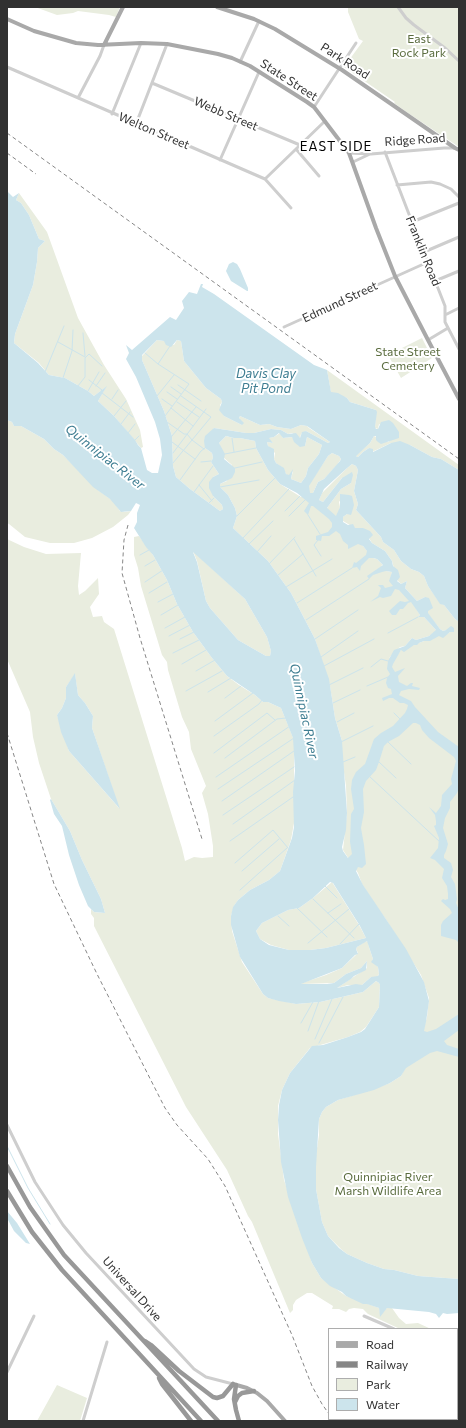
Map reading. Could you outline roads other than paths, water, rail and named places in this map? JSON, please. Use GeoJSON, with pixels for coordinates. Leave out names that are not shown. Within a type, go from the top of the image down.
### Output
{"type":"FeatureCollection","features":[{"type":"Feature","properties":{"kind":"highway"},"geometry":{"type":"LineString","coordinates":[[7,1166],[30,1207],[77,1270],[218,1421]]}},
{"type":"Feature","properties":{"kind":"highway"},"geometry":{"type":"LineString","coordinates":[[7,1191],[32,1232],[59,1267],[201,1421]]}},
{"type":"Feature","properties":{"kind":"highway"},"geometry":{"type":"LineString","coordinates":[[142,1340],[151,1345],[175,1368],[213,1397],[218,1398],[223,1396],[234,1384]]}},
{"type":"Feature","properties":{"kind":"highway"},"geometry":{"type":"LineString","coordinates":[[158,1374],[162,1384],[191,1421]]}},
{"type":"Feature","properties":{"kind":"highway"},"geometry":{"type":"LineString","coordinates":[[234,1384],[236,1410],[239,1421]]}},
{"type":"Feature","properties":{"kind":"highway"},"geometry":{"type":"LineString","coordinates":[[235,1402],[242,1393],[254,1391]]}},
{"type":"Feature","properties":{"kind":"main road"},"geometry":{"type":"LineString","coordinates":[[104,45],[123,7]]}},
{"type":"Feature","properties":{"kind":"main road","name":"Park Road"},"geometry":{"type":"LineString","coordinates":[[217,7],[270,26],[339,68],[457,149]]}},
{"type":"Feature","properties":{"kind":"main road","name":"State Street"},"geometry":{"type":"LineString","coordinates":[[7,19],[34,31],[66,41],[104,45],[141,43],[168,44],[212,52],[240,62],[259,72],[314,107],[349,153],[395,276],[459,399]]}},
{"type":"Feature","properties":{"kind":"main road","name":"Universal Drive"},"geometry":{"type":"LineString","coordinates":[[234,1384],[254,1391],[264,1399],[285,1421]]}},
{"type":"Feature","properties":{"kind":"street"},"geometry":{"type":"LineString","coordinates":[[398,7],[406,18],[459,61]]}},
{"type":"Feature","properties":{"kind":"street"},"geometry":{"type":"LineString","coordinates":[[240,62],[259,21]]}},
{"type":"Feature","properties":{"kind":"street"},"geometry":{"type":"LineString","coordinates":[[112,114],[141,43]]}},
{"type":"Feature","properties":{"kind":"street"},"geometry":{"type":"LineString","coordinates":[[314,107],[356,43]]}},
{"type":"Feature","properties":{"kind":"street"},"geometry":{"type":"LineString","coordinates":[[136,124],[168,44]]}},
{"type":"Feature","properties":{"kind":"street"},"geometry":{"type":"LineString","coordinates":[[78,98],[100,56],[104,45]]}},
{"type":"Feature","properties":{"kind":"street","name":"Welton Street"},"geometry":{"type":"LineString","coordinates":[[7,67],[112,114],[265,179],[291,208]]}},
{"type":"Feature","properties":{"kind":"street"},"geometry":{"type":"LineString","coordinates":[[220,160],[259,72]]}},
{"type":"Feature","properties":{"kind":"street","name":"Webb Street"},"geometry":{"type":"LineString","coordinates":[[152,83],[300,145]]}},
{"type":"Feature","properties":{"kind":"street"},"geometry":{"type":"LineString","coordinates":[[265,179],[325,121]]}},
{"type":"Feature","properties":{"kind":"street","name":"Ridge Road"},"geometry":{"type":"LineString","coordinates":[[349,153],[371,154],[444,148],[457,149]]}},
{"type":"Feature","properties":{"kind":"street"},"geometry":{"type":"LineString","coordinates":[[296,149],[319,176]]}},
{"type":"Feature","properties":{"kind":"street","name":"Franklin Road"},"geometry":{"type":"LineString","coordinates":[[385,152],[445,306],[444,320],[459,348]]}},
{"type":"Feature","properties":{"kind":"street","name":"Ridge Road"},"geometry":{"type":"LineString","coordinates":[[353,162],[371,154]]}},
{"type":"Feature","properties":{"kind":"street"},"geometry":{"type":"LineString","coordinates":[[397,185],[431,182],[451,189],[459,197]]}},
{"type":"Feature","properties":{"kind":"street"},"geometry":{"type":"LineString","coordinates":[[412,222],[459,203]]}},
{"type":"Feature","properties":{"kind":"street"},"geometry":{"type":"LineString","coordinates":[[424,252],[459,237]]}},
{"type":"Feature","properties":{"kind":"street","name":"Edmund Street"},"geometry":{"type":"LineString","coordinates":[[284,327],[428,262]]}},
{"type":"Feature","properties":{"kind":"street"},"geometry":{"type":"LineString","coordinates":[[435,281],[459,271]]}},
{"type":"Feature","properties":{"kind":"street"},"geometry":{"type":"LineString","coordinates":[[445,315],[459,308]]}},
{"type":"Feature","properties":{"kind":"street"},"geometry":{"type":"LineString","coordinates":[[428,340],[448,328]]}},
{"type":"Feature","properties":{"kind":"street","name":"Universal Drive"},"geometry":{"type":"LineString","coordinates":[[7,1125],[35,1182],[63,1225],[86,1253],[194,1369],[206,1376],[234,1384]]}},
{"type":"Feature","properties":{"kind":"street"},"geometry":{"type":"LineString","coordinates":[[7,1372],[34,1316]]}},
{"type":"Feature","properties":{"kind":"street"},"geometry":{"type":"LineString","coordinates":[[364,1316],[392,1328]]}},
{"type":"Feature","properties":{"kind":"street"},"geometry":{"type":"LineString","coordinates":[[83,1421],[107,1342]]}},
{"type":"Feature","properties":{"kind":"water"},"geometry":{"type":"Polygon","coordinates":[[[7,191],[13,197],[19,193],[16,200],[21,203],[29,215],[39,239],[45,241],[38,248],[33,285],[15,334],[14,343],[38,363],[49,375],[65,378],[94,396],[107,386],[98,401],[114,416],[141,448],[147,470],[152,473],[158,473],[162,455],[160,439],[155,422],[136,377],[126,359],[129,353],[126,345],[132,350],[170,317],[176,320],[184,308],[182,301],[189,292],[197,294],[201,284],[203,284],[202,287],[314,365],[327,370],[331,392],[338,393],[347,398],[350,402],[376,410],[376,429],[378,429],[381,422],[389,420],[393,423],[399,432],[399,438],[381,444],[376,440],[376,436],[374,436],[370,443],[356,456],[357,457],[369,448],[373,449],[373,452],[391,443],[400,441],[432,457],[441,459],[459,470],[459,622],[444,605],[440,604],[428,586],[424,576],[411,569],[401,561],[394,550],[383,542],[381,537],[356,510],[358,504],[354,491],[358,470],[356,466],[352,464],[324,489],[319,500],[323,502],[342,478],[352,472],[353,475],[351,483],[341,489],[327,508],[336,516],[340,507],[340,494],[352,496],[354,505],[351,515],[347,514],[343,517],[343,522],[348,525],[353,524],[355,528],[363,528],[370,531],[373,535],[369,539],[372,543],[385,551],[392,561],[393,566],[398,570],[400,577],[397,581],[401,584],[407,581],[405,588],[417,601],[425,597],[429,598],[433,608],[428,611],[428,613],[440,629],[443,631],[451,626],[454,628],[454,632],[450,632],[443,638],[439,636],[430,641],[424,641],[414,645],[404,652],[401,650],[392,667],[395,672],[405,668],[398,676],[399,682],[407,686],[413,683],[412,686],[420,688],[419,690],[409,689],[401,691],[399,695],[411,701],[438,732],[459,747],[459,788],[450,802],[450,808],[445,818],[443,828],[448,844],[444,858],[451,863],[453,870],[451,877],[455,884],[457,899],[456,903],[459,910],[459,943],[456,940],[441,936],[441,925],[443,921],[452,913],[450,909],[441,901],[443,899],[448,899],[447,886],[442,878],[444,869],[435,860],[430,858],[438,848],[439,838],[434,826],[436,825],[435,815],[429,807],[436,813],[441,806],[442,795],[452,784],[451,779],[456,761],[454,757],[429,738],[422,730],[420,725],[416,723],[413,723],[399,736],[384,746],[376,770],[366,781],[363,789],[364,812],[361,828],[366,864],[362,868],[358,867],[356,871],[363,885],[406,949],[424,982],[429,1001],[424,1031],[427,1032],[436,1029],[459,1014],[459,1030],[444,1041],[447,1045],[459,1049],[459,1057],[437,1051],[430,1053],[406,1068],[401,1076],[390,1083],[374,1090],[338,1100],[326,1107],[319,1119],[316,1189],[322,1222],[328,1236],[339,1248],[347,1254],[384,1269],[418,1276],[459,1279],[459,1313],[443,1313],[439,1318],[436,1314],[429,1312],[387,1308],[380,1317],[379,1308],[363,1304],[330,1286],[321,1278],[312,1263],[288,1197],[281,1162],[278,1120],[282,1090],[290,1073],[312,1046],[323,1045],[348,1037],[365,1029],[379,1007],[380,985],[376,981],[363,992],[320,1002],[296,1004],[279,1001],[268,998],[263,994],[240,957],[231,925],[233,907],[238,900],[250,890],[269,880],[280,871],[292,838],[294,827],[293,792],[295,771],[293,738],[281,708],[268,702],[263,702],[227,676],[193,632],[177,604],[167,580],[153,555],[134,528],[137,522],[137,513],[140,505],[136,503],[131,511],[121,512],[110,499],[93,487],[63,455],[54,449],[44,439],[21,426],[14,426],[12,422],[7,420],[7,191]],[[157,340],[142,355],[142,360],[164,411],[172,436],[173,466],[176,477],[220,511],[223,509],[222,505],[213,496],[209,488],[209,482],[213,477],[219,474],[211,462],[213,458],[212,453],[205,448],[204,441],[205,436],[214,428],[246,433],[254,433],[271,429],[281,430],[288,434],[296,433],[300,438],[302,432],[306,431],[328,443],[330,442],[307,426],[301,425],[291,429],[269,424],[260,425],[240,416],[239,418],[244,423],[242,425],[224,416],[219,410],[222,402],[221,399],[206,388],[184,361],[181,341],[177,340],[171,347],[166,345],[164,341],[157,340]],[[279,433],[274,437],[269,438],[273,443],[267,442],[268,446],[274,449],[274,459],[276,463],[284,468],[286,474],[289,475],[293,469],[291,479],[301,483],[306,476],[308,468],[319,454],[322,445],[307,437],[305,446],[300,447],[294,442],[292,437],[283,438],[279,433]],[[226,436],[219,443],[225,454],[224,459],[235,468],[235,472],[232,478],[220,484],[220,487],[228,495],[235,508],[237,516],[233,528],[268,561],[291,593],[315,639],[329,679],[335,718],[342,741],[347,813],[346,830],[342,847],[348,858],[352,854],[350,842],[351,814],[354,809],[351,789],[352,780],[356,772],[365,764],[374,739],[393,726],[405,713],[408,705],[400,703],[393,698],[383,701],[382,698],[392,694],[391,689],[388,688],[386,683],[390,674],[387,669],[388,661],[394,650],[405,646],[412,638],[416,640],[429,636],[436,630],[424,617],[418,617],[420,615],[411,602],[408,603],[403,609],[400,609],[396,615],[392,615],[389,611],[400,601],[409,601],[399,590],[395,589],[391,596],[383,598],[380,597],[370,602],[378,596],[381,588],[378,585],[383,585],[385,588],[393,586],[389,581],[392,572],[382,572],[373,575],[369,579],[367,576],[383,565],[377,559],[373,558],[369,558],[361,566],[360,571],[357,567],[352,568],[354,562],[356,563],[366,555],[367,551],[363,546],[358,544],[348,549],[348,545],[336,531],[329,536],[322,536],[321,541],[316,540],[316,536],[328,532],[332,527],[332,523],[313,506],[311,506],[308,515],[304,511],[309,503],[297,493],[280,484],[268,470],[256,448],[255,441],[226,436]],[[332,453],[328,456],[309,486],[310,493],[313,493],[318,482],[324,479],[340,461],[341,459],[339,456],[332,453]],[[193,552],[197,562],[206,601],[210,608],[238,640],[266,656],[270,656],[271,651],[267,637],[245,599],[193,552]],[[330,882],[313,898],[299,908],[288,910],[262,923],[256,931],[260,939],[269,945],[289,950],[310,950],[326,948],[366,938],[333,883],[330,882]],[[367,941],[356,949],[358,954],[355,955],[342,968],[301,984],[334,983],[346,974],[361,968],[367,961],[366,970],[354,976],[337,988],[356,984],[362,985],[371,977],[378,976],[378,967],[371,962],[373,959],[367,941]]]}},
{"type":"Feature","properties":{"kind":"water"},"geometry":{"type":"Polygon","coordinates":[[[233,262],[237,264],[240,269],[248,291],[231,281],[226,271],[229,264],[233,262]]]}},
{"type":"Feature","properties":{"kind":"water"},"geometry":{"type":"Polygon","coordinates":[[[75,673],[78,695],[93,716],[92,728],[120,809],[69,751],[61,732],[57,715],[66,698],[66,687],[75,673]]]}},
{"type":"Feature","properties":{"kind":"water"},"geometry":{"type":"Polygon","coordinates":[[[51,799],[70,831],[101,899],[105,913],[94,912],[88,906],[69,855],[62,826],[54,814],[51,799]]]}},
{"type":"Feature","properties":{"kind":"water"},"geometry":{"type":"Polygon","coordinates":[[[7,1211],[17,1223],[30,1244],[26,1243],[14,1231],[7,1218],[7,1211]]]}},
{"type":"Feature","properties":{"kind":"waterway"},"geometry":{"type":"LineString","coordinates":[[45,372],[64,326]]}},
{"type":"Feature","properties":{"kind":"waterway"},"geometry":{"type":"LineString","coordinates":[[63,378],[72,351],[73,330]]}},
{"type":"Feature","properties":{"kind":"waterway"},"geometry":{"type":"LineString","coordinates":[[83,333],[85,356]]}},
{"type":"Feature","properties":{"kind":"waterway"},"geometry":{"type":"LineString","coordinates":[[58,342],[85,357]]}},
{"type":"Feature","properties":{"kind":"waterway"},"geometry":{"type":"LineString","coordinates":[[165,416],[189,384],[158,364],[170,346]]}},
{"type":"Feature","properties":{"kind":"waterway"},"geometry":{"type":"LineString","coordinates":[[145,353],[158,364]]}},
{"type":"Feature","properties":{"kind":"waterway"},"geometry":{"type":"LineString","coordinates":[[78,386],[85,377],[85,358],[89,354],[102,366]]}},
{"type":"Feature","properties":{"kind":"waterway"},"geometry":{"type":"LineString","coordinates":[[88,391],[99,372]]}},
{"type":"Feature","properties":{"kind":"waterway"},"geometry":{"type":"LineString","coordinates":[[96,386],[105,373]]}},
{"type":"Feature","properties":{"kind":"waterway"},"geometry":{"type":"LineString","coordinates":[[157,396],[174,375]]}},
{"type":"Feature","properties":{"kind":"waterway"},"geometry":{"type":"LineString","coordinates":[[89,380],[102,390],[101,391]]}},
{"type":"Feature","properties":{"kind":"waterway"},"geometry":{"type":"LineString","coordinates":[[178,385],[201,401]]}},
{"type":"Feature","properties":{"kind":"waterway"},"geometry":{"type":"LineString","coordinates":[[171,387],[181,394]]}},
{"type":"Feature","properties":{"kind":"waterway"},"geometry":{"type":"LineString","coordinates":[[112,399],[118,390]]}},
{"type":"Feature","properties":{"kind":"waterway"},"geometry":{"type":"LineString","coordinates":[[167,392],[177,399]]}},
{"type":"Feature","properties":{"kind":"waterway"},"geometry":{"type":"LineString","coordinates":[[102,393],[133,417]]}},
{"type":"Feature","properties":{"kind":"waterway"},"geometry":{"type":"LineString","coordinates":[[173,463],[211,417],[181,396]]}},
{"type":"Feature","properties":{"kind":"waterway"},"geometry":{"type":"LineString","coordinates":[[162,399],[172,406]]}},
{"type":"Feature","properties":{"kind":"waterway"},"geometry":{"type":"LineString","coordinates":[[114,416],[126,401]]}},
{"type":"Feature","properties":{"kind":"waterway"},"geometry":{"type":"LineString","coordinates":[[177,402],[199,417]]}},
{"type":"Feature","properties":{"kind":"waterway"},"geometry":{"type":"LineString","coordinates":[[172,436],[196,407]]}},
{"type":"Feature","properties":{"kind":"waterway"},"geometry":{"type":"LineString","coordinates":[[171,408],[193,426]]}},
{"type":"Feature","properties":{"kind":"waterway"},"geometry":{"type":"LineString","coordinates":[[173,453],[206,409]]}},
{"type":"Feature","properties":{"kind":"waterway"},"geometry":{"type":"LineString","coordinates":[[121,424],[130,412]]}},
{"type":"Feature","properties":{"kind":"waterway"},"geometry":{"type":"LineString","coordinates":[[167,422],[184,434],[187,434],[204,449]]}},
{"type":"Feature","properties":{"kind":"waterway"},"geometry":{"type":"LineString","coordinates":[[128,433],[135,424]]}},
{"type":"Feature","properties":{"kind":"waterway"},"geometry":{"type":"LineString","coordinates":[[135,440],[139,436]]}},
{"type":"Feature","properties":{"kind":"waterway"},"geometry":{"type":"LineString","coordinates":[[232,438],[234,452]]}},
{"type":"Feature","properties":{"kind":"waterway"},"geometry":{"type":"LineString","coordinates":[[172,442],[195,459]]}},
{"type":"Feature","properties":{"kind":"waterway"},"geometry":{"type":"LineString","coordinates":[[180,480],[201,451],[205,448]]}},
{"type":"Feature","properties":{"kind":"waterway"},"geometry":{"type":"LineString","coordinates":[[225,454],[256,448]]}},
{"type":"Feature","properties":{"kind":"waterway"},"geometry":{"type":"LineString","coordinates":[[201,462],[211,461]]}},
{"type":"Feature","properties":{"kind":"waterway"},"geometry":{"type":"LineString","coordinates":[[235,468],[262,462]]}},
{"type":"Feature","properties":{"kind":"waterway"},"geometry":{"type":"LineString","coordinates":[[194,492],[213,466]]}},
{"type":"Feature","properties":{"kind":"waterway"},"geometry":{"type":"LineString","coordinates":[[237,516],[275,478]]}},
{"type":"Feature","properties":{"kind":"waterway"},"geometry":{"type":"LineString","coordinates":[[220,487],[259,480]]}},
{"type":"Feature","properties":{"kind":"waterway"},"geometry":{"type":"LineString","coordinates":[[199,485],[212,501]]}},
{"type":"Feature","properties":{"kind":"waterway"},"geometry":{"type":"LineString","coordinates":[[243,538],[289,489]]}},
{"type":"Feature","properties":{"kind":"waterway"},"geometry":{"type":"LineString","coordinates":[[285,511],[300,496]]}},
{"type":"Feature","properties":{"kind":"waterway"},"geometry":{"type":"LineString","coordinates":[[209,503],[214,498]]}},
{"type":"Feature","properties":{"kind":"waterway"},"geometry":{"type":"LineString","coordinates":[[289,516],[305,500]]}},
{"type":"Feature","properties":{"kind":"waterway"},"geometry":{"type":"LineString","coordinates":[[308,515],[320,534]]}},
{"type":"Feature","properties":{"kind":"waterway"},"geometry":{"type":"LineString","coordinates":[[249,544],[273,521]]}},
{"type":"Feature","properties":{"kind":"waterway"},"geometry":{"type":"LineString","coordinates":[[257,552],[271,536]]}},
{"type":"Feature","properties":{"kind":"waterway"},"geometry":{"type":"LineString","coordinates":[[269,564],[295,537]]}},
{"type":"Feature","properties":{"kind":"waterway"},"geometry":{"type":"LineString","coordinates":[[294,539],[316,576]]}},
{"type":"Feature","properties":{"kind":"waterway"},"geometry":{"type":"LineString","coordinates":[[318,540],[314,545],[321,556]]}},
{"type":"Feature","properties":{"kind":"waterway"},"geometry":{"type":"LineString","coordinates":[[140,555],[149,550]]}},
{"type":"Feature","properties":{"kind":"waterway"},"geometry":{"type":"LineString","coordinates":[[277,576],[303,554]]}},
{"type":"Feature","properties":{"kind":"waterway"},"geometry":{"type":"LineString","coordinates":[[286,587],[332,559]]}},
{"type":"Feature","properties":{"kind":"waterway"},"geometry":{"type":"LineString","coordinates":[[145,566],[155,560]]}},
{"type":"Feature","properties":{"kind":"waterway"},"geometry":{"type":"LineString","coordinates":[[297,603],[352,568]]}},
{"type":"Feature","properties":{"kind":"waterway"},"geometry":{"type":"LineString","coordinates":[[145,582],[163,570]]}},
{"type":"Feature","properties":{"kind":"waterway"},"geometry":{"type":"LineString","coordinates":[[306,620],[369,579]]}},
{"type":"Feature","properties":{"kind":"waterway"},"geometry":{"type":"LineString","coordinates":[[149,593],[167,582]]}},
{"type":"Feature","properties":{"kind":"waterway"},"geometry":{"type":"LineString","coordinates":[[158,602],[173,594]]}},
{"type":"Feature","properties":{"kind":"waterway"},"geometry":{"type":"LineString","coordinates":[[161,615],[178,605]]}},
{"type":"Feature","properties":{"kind":"waterway"},"geometry":{"type":"LineString","coordinates":[[315,639],[358,610]]}},
{"type":"Feature","properties":{"kind":"waterway"},"geometry":{"type":"LineString","coordinates":[[165,628],[185,617]]}},
{"type":"Feature","properties":{"kind":"waterway"},"geometry":{"type":"LineString","coordinates":[[388,633],[418,617]]}},
{"type":"Feature","properties":{"kind":"waterway"},"geometry":{"type":"LineString","coordinates":[[169,636],[190,625]]}},
{"type":"Feature","properties":{"kind":"waterway"},"geometry":{"type":"LineString","coordinates":[[321,657],[358,631]]}},
{"type":"Feature","properties":{"kind":"waterway"},"geometry":{"type":"LineString","coordinates":[[180,639],[194,632]]}},
{"type":"Feature","properties":{"kind":"waterway"},"geometry":{"type":"LineString","coordinates":[[324,666],[374,639]]}},
{"type":"Feature","properties":{"kind":"waterway"},"geometry":{"type":"LineString","coordinates":[[173,653],[199,640]]}},
{"type":"Feature","properties":{"kind":"waterway"},"geometry":{"type":"LineString","coordinates":[[182,664],[206,650]]}},
{"type":"Feature","properties":{"kind":"waterway"},"geometry":{"type":"LineString","coordinates":[[371,667],[381,659],[388,661]]}},
{"type":"Feature","properties":{"kind":"waterway"},"geometry":{"type":"LineString","coordinates":[[196,671],[215,660]]}},
{"type":"Feature","properties":{"kind":"waterway"},"geometry":{"type":"LineString","coordinates":[[329,685],[363,668]]}},
{"type":"Feature","properties":{"kind":"waterway"},"geometry":{"type":"LineString","coordinates":[[186,691],[222,671]]}},
{"type":"Feature","properties":{"kind":"waterway"},"geometry":{"type":"LineString","coordinates":[[367,686],[388,677]]}},
{"type":"Feature","properties":{"kind":"waterway"},"geometry":{"type":"LineString","coordinates":[[208,692],[231,678]]}},
{"type":"Feature","properties":{"kind":"waterway"},"geometry":{"type":"LineString","coordinates":[[225,698],[241,686]]}},
{"type":"Feature","properties":{"kind":"waterway"},"geometry":{"type":"LineString","coordinates":[[333,703],[360,690]]}},
{"type":"Feature","properties":{"kind":"waterway"},"geometry":{"type":"LineString","coordinates":[[215,721],[253,693]]}},
{"type":"Feature","properties":{"kind":"waterway"},"geometry":{"type":"LineString","coordinates":[[214,736],[259,704],[262,700]]}},
{"type":"Feature","properties":{"kind":"waterway"},"geometry":{"type":"LineString","coordinates":[[214,753],[267,713],[275,720]]}},
{"type":"Feature","properties":{"kind":"waterway"},"geometry":{"type":"LineString","coordinates":[[337,722],[354,713]]}},
{"type":"Feature","properties":{"kind":"waterway"},"geometry":{"type":"LineString","coordinates":[[394,713],[400,719]]}},
{"type":"Feature","properties":{"kind":"waterway"},"geometry":{"type":"LineString","coordinates":[[225,758],[277,719],[286,718]]}},
{"type":"Feature","properties":{"kind":"waterway"},"geometry":{"type":"LineString","coordinates":[[216,777],[290,726]]}},
{"type":"Feature","properties":{"kind":"waterway"},"geometry":{"type":"LineString","coordinates":[[341,742],[373,726]]}},
{"type":"Feature","properties":{"kind":"waterway"},"geometry":{"type":"LineString","coordinates":[[218,789],[294,738]]}},
{"type":"Feature","properties":{"kind":"waterway"},"geometry":{"type":"LineString","coordinates":[[388,742],[411,764]]}},
{"type":"Feature","properties":{"kind":"waterway"},"geometry":{"type":"LineString","coordinates":[[222,801],[294,751]]}},
{"type":"Feature","properties":{"kind":"waterway"},"geometry":{"type":"LineString","coordinates":[[343,762],[355,757]]}},
{"type":"Feature","properties":{"kind":"waterway"},"geometry":{"type":"LineString","coordinates":[[379,762],[396,778]]}},
{"type":"Feature","properties":{"kind":"waterway"},"geometry":{"type":"LineString","coordinates":[[223,815],[294,767]]}},
{"type":"Feature","properties":{"kind":"waterway"},"geometry":{"type":"LineString","coordinates":[[369,776],[440,842]]}},
{"type":"Feature","properties":{"kind":"waterway"},"geometry":{"type":"LineString","coordinates":[[233,824],[295,780]]}},
{"type":"Feature","properties":{"kind":"waterway"},"geometry":{"type":"LineString","coordinates":[[230,841],[293,797]]}},
{"type":"Feature","properties":{"kind":"waterway"},"geometry":{"type":"LineString","coordinates":[[235,863],[273,830],[288,848]]}},
{"type":"Feature","properties":{"kind":"waterway"},"geometry":{"type":"LineString","coordinates":[[242,871],[279,839]]}},
{"type":"Feature","properties":{"kind":"waterway"},"geometry":{"type":"LineString","coordinates":[[240,890],[287,848]]}},
{"type":"Feature","properties":{"kind":"waterway"},"geometry":{"type":"LineString","coordinates":[[325,886],[337,898]]}},
{"type":"Feature","properties":{"kind":"waterway"},"geometry":{"type":"LineString","coordinates":[[313,899],[354,938]]}},
{"type":"Feature","properties":{"kind":"waterway"},"geometry":{"type":"LineString","coordinates":[[328,913],[341,904]]}},
{"type":"Feature","properties":{"kind":"waterway"},"geometry":{"type":"LineString","coordinates":[[297,908],[327,937]]}},
{"type":"Feature","properties":{"kind":"waterway"},"geometry":{"type":"LineString","coordinates":[[308,943],[349,909]]}},
{"type":"Feature","properties":{"kind":"waterway"},"geometry":{"type":"LineString","coordinates":[[278,916],[289,926]]}},
{"type":"Feature","properties":{"kind":"waterway"},"geometry":{"type":"LineString","coordinates":[[340,944],[359,924]]}},
{"type":"Feature","properties":{"kind":"waterway"},"geometry":{"type":"LineString","coordinates":[[319,1043],[343,997]]}},
{"type":"Feature","properties":{"kind":"waterway"},"geometry":{"type":"LineString","coordinates":[[315,1039],[332,999]]}},
{"type":"Feature","properties":{"kind":"waterway"},"geometry":{"type":"LineString","coordinates":[[308,1031],[319,1001]]}},
{"type":"Feature","properties":{"kind":"waterway"},"geometry":{"type":"LineString","coordinates":[[301,1023],[313,1002]]}},
{"type":"Feature","properties":{"kind":"waterway"},"geometry":{"type":"LineString","coordinates":[[7,1146],[28,1188],[50,1224]]}},
{"type":"Feature","properties":{"kind":"railway"},"geometry":{"type":"LineString","coordinates":[[7,133],[459,459]]}},
{"type":"Feature","properties":{"kind":"railway"},"geometry":{"type":"LineString","coordinates":[[7,153],[36,174]]}},
{"type":"Feature","properties":{"kind":"railway"},"geometry":{"type":"LineString","coordinates":[[128,525],[124,540],[122,573],[140,638],[202,839]]}},
{"type":"Feature","properties":{"kind":"railway"},"geometry":{"type":"LineString","coordinates":[[7,733],[54,884],[97,974],[165,1108],[177,1125],[208,1159],[225,1186],[292,1335],[312,1386],[328,1413]]}},
{"type":"Feature","properties":{"kind":"district","name":"EAST SIDE"},"geometry":{"type":"Point","coordinates":[336,147]}},
{"type":"Feature","properties":{"kind":"park label","name":"East Rock Park"},"geometry":{"type":"Point","coordinates":[419,46]}},
{"type":"Feature","properties":{"kind":"park label","name":"State Street Cemetery"},"geometry":{"type":"Point","coordinates":[408,359]}},
{"type":"Feature","properties":{"kind":"park label","name":"Quinnipiac River Marsh Wildlife Area"},"geometry":{"type":"Point","coordinates":[388,1184]}},
{"type":"Feature","properties":{"kind":"water label","name":"Davis Clay Pit Pond"},"geometry":{"type":"Point","coordinates":[266,382]}},
{"type":"Feature","properties":{"kind":"water label","name":"Quinnipiac River"},"geometry":{"type":"Point","coordinates":[105,457]}},
{"type":"Feature","properties":{"kind":"water label","name":"Quinnipiac River"},"geometry":{"type":"Point","coordinates":[304,711]}}]}
